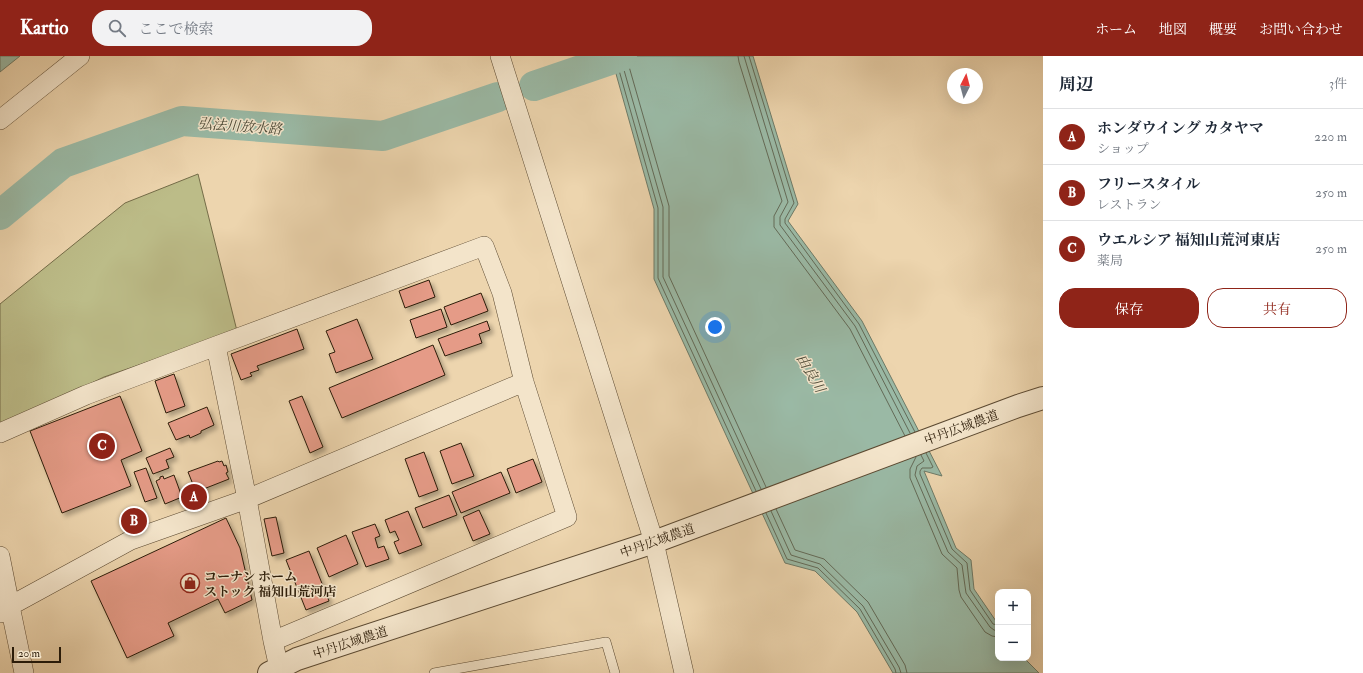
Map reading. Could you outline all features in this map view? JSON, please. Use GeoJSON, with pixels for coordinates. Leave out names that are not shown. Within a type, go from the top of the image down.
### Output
{"type":"FeatureCollection","features":[{"type":"Feature","properties":{"kind":"street"},"geometry":{"type":"LineString","coordinates":[[0,120],[80,56]]}},
{"type":"Feature","properties":{"kind":"street"},"geometry":{"type":"LineString","coordinates":[[500,56],[654,542],[684,673]]}},
{"type":"Feature","properties":{"kind":"street"},"geometry":{"type":"LineString","coordinates":[[0,433],[86,395],[484,246],[502,294],[524,382],[567,517],[273,641]]}},
{"type":"Feature","properties":{"kind":"street"},"geometry":{"type":"LineString","coordinates":[[216,346],[247,499],[273,641],[274,671]]}},
{"type":"Feature","properties":{"kind":"street"},"geometry":{"type":"LineString","coordinates":[[5,610],[131,540],[247,499],[524,382]]}},
{"type":"Feature","properties":{"kind":"street","name":"中丹広域農道"},"geometry":{"type":"LineString","coordinates":[[274,671],[297,659],[654,542],[1043,398]]}},
{"type":"Feature","properties":{"kind":"street"},"geometry":{"type":"LineString","coordinates":[[0,556],[5,610],[24,673]]}},
{"type":"Feature","properties":{"kind":"lane"},"geometry":{"type":"LineString","coordinates":[[434,673],[606,642],[615,673]]}},
{"type":"Feature","properties":{"kind":"green space"},"geometry":{"type":"Polygon","coordinates":[[[198,174],[237,331],[104,377],[0,427],[0,304],[125,203],[198,174]]]}},
{"type":"Feature","properties":{"kind":"water"},"geometry":{"type":"Polygon","coordinates":[[[0,56],[20,56],[0,72],[0,56]]]}},
{"type":"Feature","properties":{"kind":"water","name":"由良川"},"geometry":{"type":"Polygon","coordinates":[[[611,56],[753,56],[798,204],[788,221],[862,321],[942,476],[924,471],[956,548],[971,560],[974,589],[995,620],[995,661],[1027,661],[1039,673],[893,673],[857,612],[815,571],[785,563],[654,279],[654,209],[611,56]]]}},
{"type":"Feature","properties":{"kind":"building"},"geometry":{"type":"Polygon","coordinates":[[[429,280],[435,297],[405,308],[399,291],[429,280]]]}},
{"type":"Feature","properties":{"kind":"building"},"geometry":{"type":"Polygon","coordinates":[[[481,293],[488,311],[451,325],[444,307],[481,293]]]}},
{"type":"Feature","properties":{"kind":"building"},"geometry":{"type":"Polygon","coordinates":[[[441,309],[447,327],[416,338],[410,320],[441,309]]]}},
{"type":"Feature","properties":{"kind":"building"},"geometry":{"type":"Polygon","coordinates":[[[357,319],[373,359],[336,373],[329,354],[335,352],[326,331],[357,319]]]}},
{"type":"Feature","properties":{"kind":"building"},"geometry":{"type":"Polygon","coordinates":[[[487,321],[490,330],[479,334],[482,343],[445,356],[438,339],[487,321]]]}},
{"type":"Feature","properties":{"kind":"building"},"geometry":{"type":"Polygon","coordinates":[[[297,329],[304,349],[257,366],[259,370],[250,373],[252,376],[241,380],[231,354],[297,329]]]}},
{"type":"Feature","properties":{"kind":"building"},"geometry":{"type":"Polygon","coordinates":[[[433,345],[445,375],[342,418],[329,388],[433,345]]]}},
{"type":"Feature","properties":{"kind":"building"},"geometry":{"type":"Polygon","coordinates":[[[174,374],[185,406],[166,413],[155,381],[174,374]]]}},
{"type":"Feature","properties":{"kind":"building"},"geometry":{"type":"Polygon","coordinates":[[[120,396],[142,451],[121,460],[131,486],[62,513],[30,431],[120,396]]]}},
{"type":"Feature","properties":{"kind":"building"},"geometry":{"type":"Polygon","coordinates":[[[302,396],[323,447],[310,453],[289,401],[302,396]]]}},
{"type":"Feature","properties":{"kind":"building"},"geometry":{"type":"Polygon","coordinates":[[[207,407],[214,425],[190,438],[189,435],[176,440],[168,423],[207,407]]]}},
{"type":"Feature","properties":{"kind":"building"},"geometry":{"type":"Polygon","coordinates":[[[461,443],[474,476],[452,484],[440,451],[461,443]]]}},
{"type":"Feature","properties":{"kind":"building"},"geometry":{"type":"Polygon","coordinates":[[[170,448],[174,457],[166,460],[169,468],[153,474],[146,458],[170,448]]]}},
{"type":"Feature","properties":{"kind":"building"},"geometry":{"type":"Polygon","coordinates":[[[424,452],[438,490],[419,497],[405,459],[424,452]]]}},
{"type":"Feature","properties":{"kind":"building"},"geometry":{"type":"Polygon","coordinates":[[[533,459],[542,482],[516,493],[507,469],[533,459]]]}},
{"type":"Feature","properties":{"kind":"building"},"geometry":{"type":"Polygon","coordinates":[[[218,461],[222,461],[224,466],[226,465],[228,472],[226,473],[229,479],[196,492],[188,472],[218,461]]]}},
{"type":"Feature","properties":{"kind":"building"},"geometry":{"type":"Polygon","coordinates":[[[146,468],[157,498],[145,502],[134,472],[146,468]]]}},
{"type":"Feature","properties":{"kind":"building"},"geometry":{"type":"Polygon","coordinates":[[[501,472],[510,493],[461,513],[452,492],[501,472]]]}},
{"type":"Feature","properties":{"kind":"building"},"geometry":{"type":"Polygon","coordinates":[[[174,475],[182,497],[165,504],[156,481],[163,476],[164,479],[174,475]]]}},
{"type":"Feature","properties":{"kind":"building"},"geometry":{"type":"Polygon","coordinates":[[[449,495],[457,515],[423,528],[415,508],[449,495]]]}},
{"type":"Feature","properties":{"kind":"building"},"geometry":{"type":"Polygon","coordinates":[[[479,510],[490,534],[473,541],[463,517],[479,510]]]}},
{"type":"Feature","properties":{"kind":"building"},"geometry":{"type":"Polygon","coordinates":[[[408,511],[422,545],[399,554],[394,542],[399,540],[395,531],[390,533],[385,520],[408,511]]]}},
{"type":"Feature","properties":{"kind":"building"},"geometry":{"type":"Polygon","coordinates":[[[276,517],[284,553],[272,556],[264,519],[276,517]]]}},
{"type":"Feature","properties":{"kind":"building"},"geometry":{"type":"Polygon","coordinates":[[[226,518],[240,548],[252,600],[225,613],[218,599],[168,623],[174,636],[127,658],[91,581],[226,518]]]}},
{"type":"Feature","properties":{"kind":"building"},"geometry":{"type":"Polygon","coordinates":[[[375,524],[380,536],[375,538],[378,548],[384,546],[389,559],[366,567],[352,532],[375,524]]]}},
{"type":"Feature","properties":{"kind":"building"},"geometry":{"type":"Polygon","coordinates":[[[346,535],[358,564],[329,577],[317,548],[346,535]]]}},
{"type":"Feature","properties":{"kind":"building"},"geometry":{"type":"Polygon","coordinates":[[[309,551],[329,601],[306,610],[286,560],[309,551]]]}},
{"type":"Feature","properties":{"kind":"waterway","name":"弘法川放水路"},"geometry":{"type":"LineString","coordinates":[[534,86],[622,56]]}},
{"type":"Feature","properties":{"kind":"waterway","name":"弘法川放水路"},"geometry":{"type":"LineString","coordinates":[[0,215],[63,163],[182,121],[383,136],[498,97]]}},
{"type":"Feature","properties":{"kind":"place","name":"ウエルシア 福知山荒河東店"},"geometry":{"type":"Point","coordinates":[102,446]}},
{"type":"Feature","properties":{"kind":"place","name":"ホンダウイング カタヤマ"},"geometry":{"type":"Point","coordinates":[194,497]}},
{"type":"Feature","properties":{"kind":"place","name":"フリースタイル"},"geometry":{"type":"Point","coordinates":[134,521]}},
{"type":"Feature","properties":{"kind":"place","name":"コーナン ホーム ストック 福知山荒河店"},"geometry":{"type":"Point","coordinates":[190,583]}}]}
